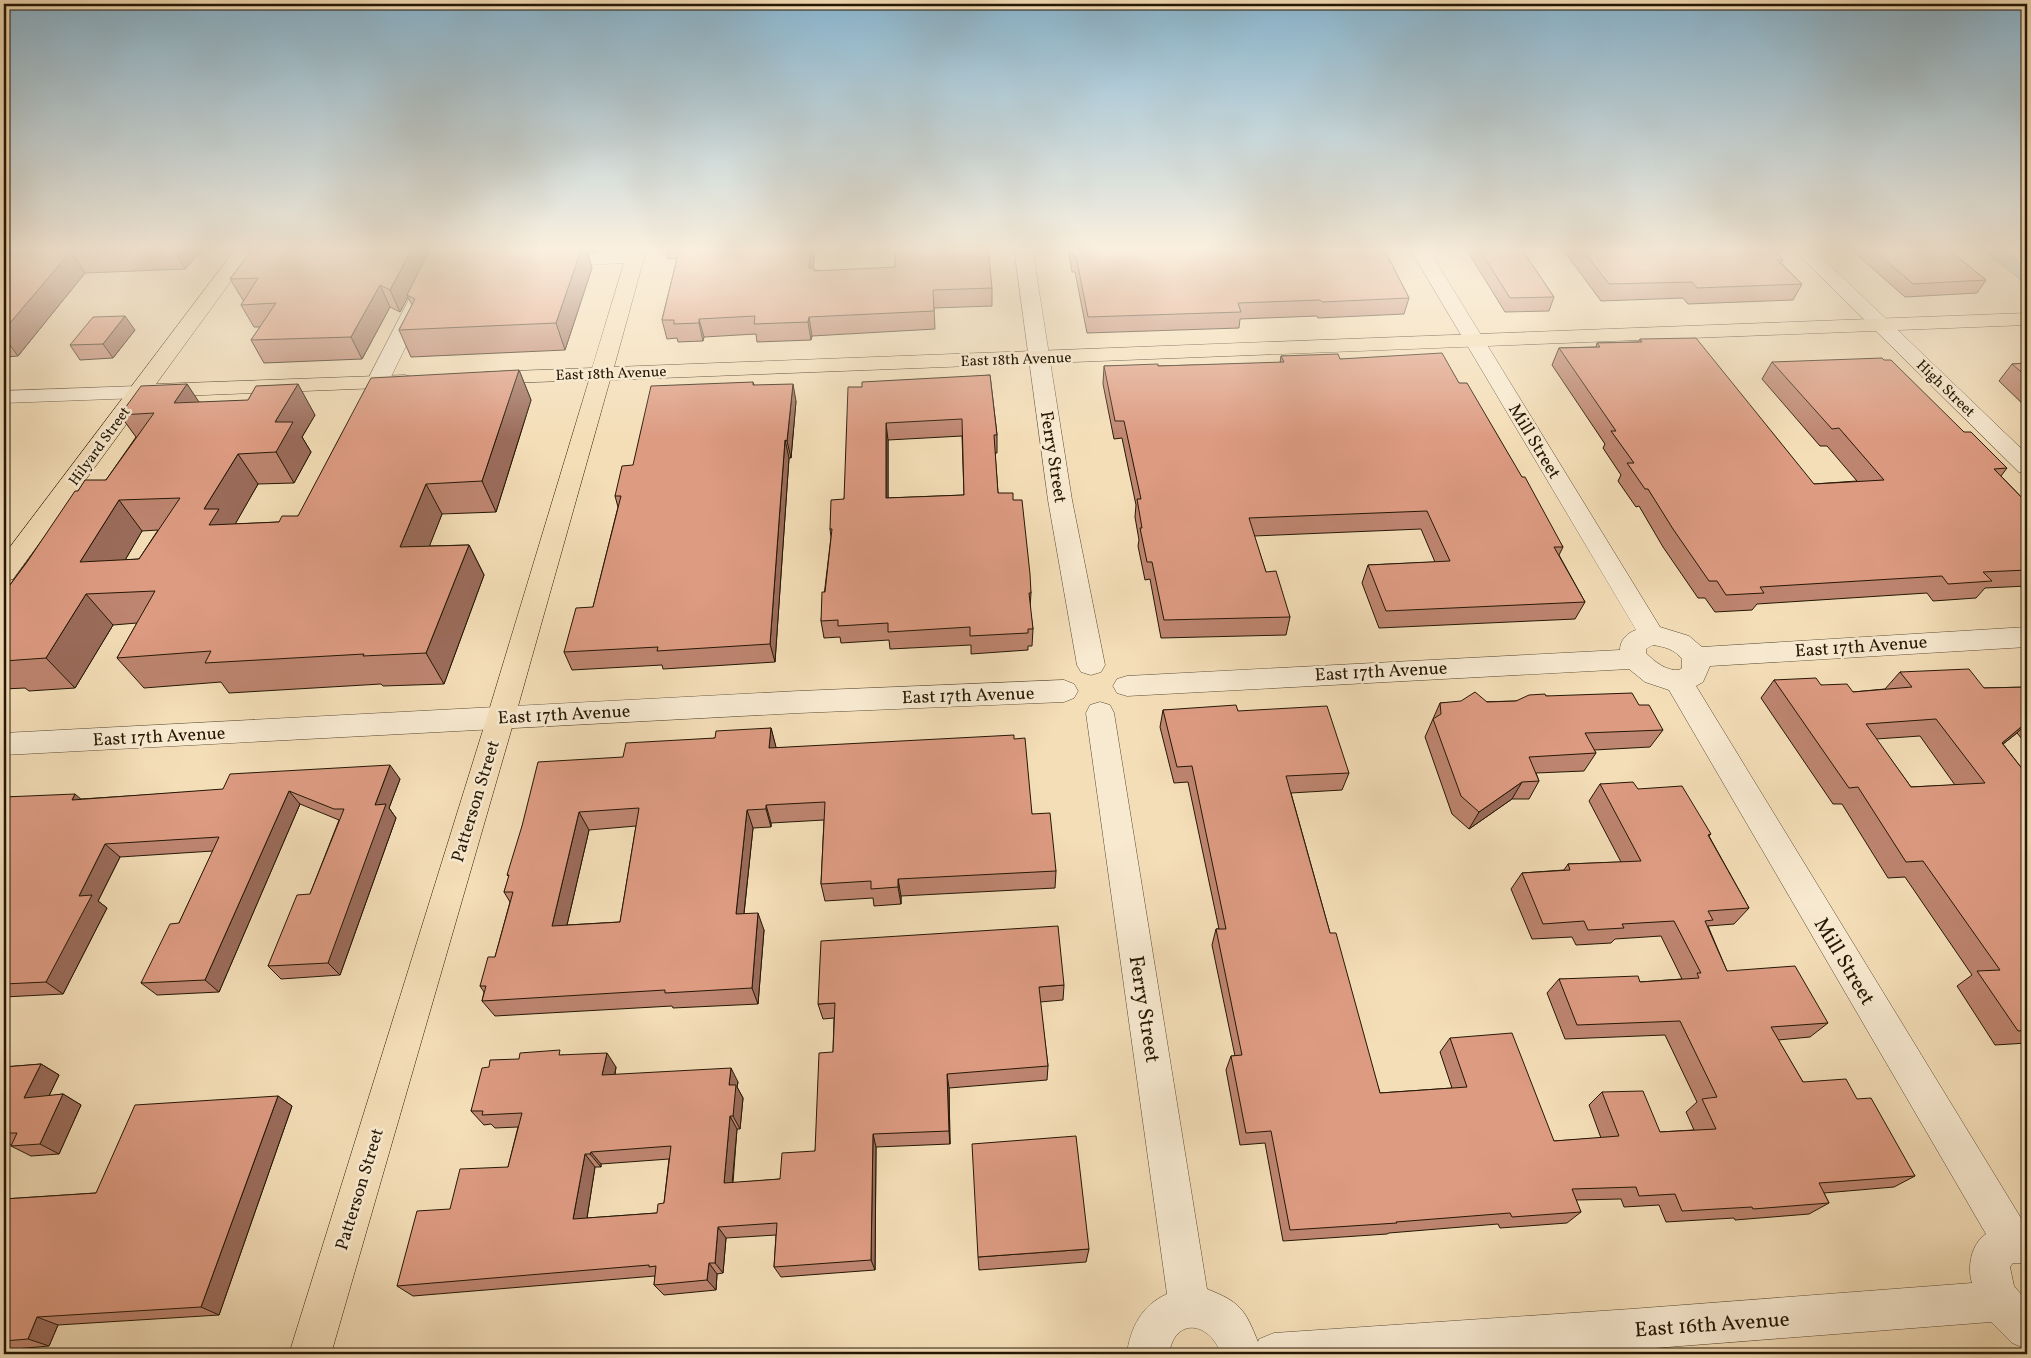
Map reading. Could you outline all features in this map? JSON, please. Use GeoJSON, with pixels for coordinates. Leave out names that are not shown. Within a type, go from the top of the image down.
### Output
{"type":"FeatureCollection","features":[{"type":"Feature","properties":{"kind":"main road","name":"Hilyard Street"},"geometry":{"type":"LineString","coordinates":[[4,573],[200,310]]}},
{"type":"Feature","properties":{"kind":"main road","name":"Patterson Street"},"geometry":{"type":"LineString","coordinates":[[310,1354],[501,718],[619,310]]}},
{"type":"Feature","properties":{"kind":"main road","name":"East 18th Avenue"},"geometry":{"type":"LineString","coordinates":[[464,379],[2027,319]]}},
{"type":"Feature","properties":{"kind":"main road"},"geometry":{"type":"LineString","coordinates":[[139,392],[425,381]]}},
{"type":"Feature","properties":{"kind":"street"},"geometry":{"type":"LineString","coordinates":[[376,382],[418,310]]}},
{"type":"Feature","properties":{"kind":"street","name":"Ferry Street"},"geometry":{"type":"LineString","coordinates":[[1032,310],[1060,500],[1091,665]]}},
{"type":"Feature","properties":{"kind":"street","name":"Mill Street"},"geometry":{"type":"LineString","coordinates":[[1455,310],[1652,635]]}},
{"type":"Feature","properties":{"kind":"street","name":"High Street"},"geometry":{"type":"LineString","coordinates":[[1865,310],[2027,467]]}},
{"type":"Feature","properties":{"kind":"street"},"geometry":{"type":"LineString","coordinates":[[4,397],[139,392]]}},
{"type":"Feature","properties":{"kind":"street"},"geometry":{"type":"LineString","coordinates":[[1652,635],[1677,641],[1688,648],[1686,669],[1665,679],[1652,674],[1642,667],[1635,659],[1632,650],[1635,642],[1642,637],[1652,635]]}},
{"type":"Feature","properties":{"kind":"street","name":"East 17th Avenue"},"geometry":{"type":"LineString","coordinates":[[1686,669],[2027,637]]}},
{"type":"Feature","properties":{"kind":"street","name":"East 17th Avenue"},"geometry":{"type":"LineString","coordinates":[[1126,686],[1635,659]]}},
{"type":"Feature","properties":{"kind":"street"},"geometry":{"type":"LineString","coordinates":[[1091,665],[1103,666],[1114,670],[1123,677],[1126,686],[1126,695],[1121,704],[1112,710],[1100,712],[1087,712],[1076,707],[1068,700],[1064,691],[1065,681],[1070,674],[1080,668],[1091,665]]}},
{"type":"Feature","properties":{"kind":"street","name":"Mill Street"},"geometry":{"type":"LineString","coordinates":[[1686,669],[2020,1242]]}},
{"type":"Feature","properties":{"kind":"street","name":"East 17th Avenue"},"geometry":{"type":"LineString","coordinates":[[4,744],[798,702],[1064,691]]}},
{"type":"Feature","properties":{"kind":"street","name":"Ferry Street"},"geometry":{"type":"LineString","coordinates":[[1100,712],[1189,1306]]}},
{"type":"Feature","properties":{"kind":"street"},"geometry":{"type":"LineString","coordinates":[[2014,1314],[1994,1287],[1990,1261],[1994,1252],[2002,1245],[2020,1242]]}},
{"type":"Feature","properties":{"kind":"street"},"geometry":{"type":"LineString","coordinates":[[1148,1354],[1153,1332],[1161,1319],[1174,1310],[1189,1306],[1202,1308],[1217,1314],[1229,1326],[1238,1340],[1242,1354]]}},
{"type":"Feature","properties":{"kind":"street","name":"East 16th Avenue"},"geometry":{"type":"LineString","coordinates":[[1274,1354],[1631,1330],[2014,1314]]}},
{"type":"Feature","properties":{"kind":"building"},"geometry":{"type":"Polygon","coordinates":[[[4,310],[21,310],[4,330],[4,310]]]}},
{"type":"Feature","properties":{"kind":"building"},"geometry":{"type":"Polygon","coordinates":[[[271,310],[366,310],[351,337],[251,340],[271,310]]]}},
{"type":"Feature","properties":{"kind":"building"},"geometry":{"type":"Polygon","coordinates":[[[409,310],[560,310],[556,323],[399,330],[409,310]]]}},
{"type":"Feature","properties":{"kind":"building"},"geometry":{"type":"Polygon","coordinates":[[[664,310],[934,311],[809,317],[808,322],[754,324],[755,316],[699,319],[699,323],[674,324],[674,320],[662,320],[664,310]]]}},
{"type":"Feature","properties":{"kind":"building"},"geometry":{"type":"Polygon","coordinates":[[[1087,310],[1240,310],[1241,312],[1088,317],[1087,310]]]}},
{"type":"Feature","properties":{"kind":"building"},"geometry":{"type":"Polygon","coordinates":[[[125,316],[103,344],[70,345],[93,317],[125,316]]]}},
{"type":"Feature","properties":{"kind":"building"},"geometry":{"type":"Polygon","coordinates":[[[1696,338],[1814,484],[1884,480],[1839,428],[1832,429],[1772,362],[1882,358],[1884,360],[1891,360],[1964,432],[1971,432],[2007,468],[1994,469],[2027,503],[2027,570],[1983,572],[1992,581],[1948,584],[1942,576],[1760,587],[1764,593],[1726,595],[1717,581],[1709,581],[1648,489],[1645,489],[1627,463],[1634,463],[1611,431],[1616,431],[1559,348],[1600,347],[1597,343],[1642,342],[1640,339],[1696,338]]]}},
{"type":"Feature","properties":{"kind":"building"},"geometry":{"type":"Polygon","coordinates":[[[1442,353],[1459,383],[1467,383],[1522,477],[1525,477],[1563,547],[1554,547],[1585,602],[1386,611],[1368,565],[1450,561],[1427,511],[1249,518],[1266,572],[1276,571],[1290,617],[1164,620],[1152,562],[1147,562],[1140,528],[1142,528],[1137,499],[1141,499],[1124,421],[1115,421],[1104,366],[1284,362],[1281,356],[1338,354],[1340,359],[1442,353]]]}},
{"type":"Feature","properties":{"kind":"building"},"geometry":{"type":"Polygon","coordinates":[[[2027,363],[2027,377],[2012,364],[2027,363]]]}},
{"type":"Feature","properties":{"kind":"building"},"geometry":{"type":"Polygon","coordinates":[[[519,370],[482,481],[426,484],[400,547],[469,545],[426,653],[363,656],[364,654],[205,663],[211,651],[117,658],[155,591],[86,594],[46,658],[4,661],[4,593],[75,491],[78,491],[85,480],[106,480],[154,413],[120,415],[141,386],[187,384],[174,403],[248,400],[256,386],[298,384],[275,422],[293,422],[276,452],[238,454],[204,509],[219,509],[209,525],[279,522],[282,516],[298,516],[371,378],[519,370]],[[180,498],[119,500],[80,562],[139,559],[180,498]]]}},
{"type":"Feature","properties":{"kind":"building"},"geometry":{"type":"Polygon","coordinates":[[[990,375],[997,435],[994,435],[998,493],[1013,493],[1013,500],[1022,500],[1030,574],[1031,593],[1029,593],[1033,629],[1028,629],[1028,633],[970,636],[970,627],[888,632],[888,623],[838,626],[838,620],[821,621],[822,592],[825,592],[832,529],[830,529],[831,500],[844,499],[848,387],[862,387],[862,382],[990,375]],[[962,419],[886,423],[886,498],[964,495],[962,419]]]}},
{"type":"Feature","properties":{"kind":"building"},"geometry":{"type":"Polygon","coordinates":[[[753,382],[753,385],[793,384],[787,441],[785,440],[770,644],[657,651],[658,647],[564,652],[576,608],[593,607],[621,496],[615,496],[622,466],[633,465],[651,386],[753,382]]]}},
{"type":"Feature","properties":{"kind":"building"},"geometry":{"type":"Polygon","coordinates":[[[1969,669],[1984,688],[2027,687],[2027,722],[2002,743],[2027,775],[2027,1030],[2018,1031],[1977,971],[2000,970],[1923,861],[1906,862],[1858,787],[1849,788],[1774,680],[1816,678],[1821,685],[1847,684],[1853,692],[1912,687],[1900,672],[1969,669]],[[1936,719],[1866,724],[1911,787],[1985,783],[1936,719]]]}},
{"type":"Feature","properties":{"kind":"building"},"geometry":{"type":"Polygon","coordinates":[[[1475,692],[1487,702],[1516,701],[1529,695],[1545,694],[1546,696],[1632,693],[1639,705],[1649,705],[1663,730],[1585,733],[1596,753],[1529,757],[1539,781],[1522,782],[1479,812],[1461,796],[1433,719],[1441,714],[1440,703],[1461,701],[1475,692]]]}},
{"type":"Feature","properties":{"kind":"building"},"geometry":{"type":"Polygon","coordinates":[[[1236,705],[1238,711],[1327,706],[1349,773],[1286,776],[1330,933],[1336,933],[1380,1093],[1467,1087],[1450,1038],[1512,1033],[1554,1141],[1619,1136],[1602,1092],[1643,1091],[1660,1132],[1716,1129],[1702,1099],[1717,1097],[1680,1021],[1577,1025],[1559,979],[1638,976],[1640,982],[1699,978],[1697,973],[1701,973],[1674,921],[1622,924],[1624,928],[1588,930],[1584,921],[1543,924],[1522,873],[1570,870],[1568,864],[1641,861],[1600,784],[1633,782],[1638,789],[1682,786],[1711,834],[1708,835],[1749,908],[1708,911],[1713,920],[1705,921],[1727,971],[1795,966],[1828,1023],[1771,1027],[1803,1082],[1846,1079],[1857,1099],[1871,1098],[1915,1176],[1819,1183],[1829,1203],[1753,1209],[1752,1207],[1682,1211],[1675,1194],[1639,1196],[1636,1187],[1572,1189],[1581,1212],[1512,1217],[1510,1213],[1290,1230],[1271,1131],[1246,1133],[1231,1056],[1242,1055],[1216,929],[1226,929],[1192,766],[1177,767],[1163,710],[1236,705]]]}},
{"type":"Feature","properties":{"kind":"building"},"geometry":{"type":"Polygon","coordinates":[[[771,728],[769,748],[1014,735],[1014,739],[1025,738],[1032,814],[1050,813],[1056,871],[898,879],[898,887],[871,889],[871,881],[821,884],[825,802],[766,805],[766,809],[747,810],[736,914],[758,913],[752,988],[665,993],[665,990],[482,1001],[486,986],[480,986],[488,957],[495,957],[513,892],[504,892],[509,875],[507,875],[522,826],[538,762],[623,757],[626,743],[715,738],[716,731],[771,728]],[[639,808],[579,812],[552,926],[620,922],[639,808]]]}},
{"type":"Feature","properties":{"kind":"building"},"geometry":{"type":"Polygon","coordinates":[[[390,765],[375,805],[386,804],[328,963],[268,966],[297,895],[310,894],[344,809],[334,809],[289,791],[205,980],[141,983],[170,924],[179,923],[219,837],[105,844],[79,896],[92,895],[46,982],[4,984],[4,797],[75,794],[72,800],[223,789],[230,774],[390,765]]]}},
{"type":"Feature","properties":{"kind":"building"},"geometry":{"type":"Polygon","coordinates":[[[1058,926],[1064,985],[1039,987],[1048,1066],[947,1074],[949,1131],[873,1134],[871,1260],[774,1267],[777,1223],[718,1227],[715,1263],[709,1263],[707,1280],[654,1285],[656,1266],[649,1267],[649,1265],[397,1286],[417,1211],[450,1209],[460,1169],[508,1167],[522,1113],[482,1115],[483,1111],[471,1111],[482,1068],[489,1067],[490,1060],[519,1059],[520,1053],[560,1050],[559,1055],[607,1053],[602,1075],[731,1068],[729,1085],[736,1085],[733,1116],[730,1116],[724,1183],[780,1179],[782,1153],[815,1151],[819,1053],[833,1052],[835,1003],[818,1004],[821,941],[1058,926]],[[671,1146],[585,1154],[573,1219],[657,1213],[658,1204],[664,1203],[671,1146]]]}},
{"type":"Feature","properties":{"kind":"building"},"geometry":{"type":"Polygon","coordinates":[[[41,1064],[24,1098],[63,1094],[40,1144],[11,1146],[17,1133],[4,1133],[4,1067],[41,1064]]]}},
{"type":"Feature","properties":{"kind":"building"},"geometry":{"type":"Polygon","coordinates":[[[278,1096],[201,1307],[37,1317],[28,1339],[4,1341],[4,1199],[96,1193],[135,1105],[278,1096]]]}},
{"type":"Feature","properties":{"kind":"building"},"geometry":{"type":"Polygon","coordinates":[[[1076,1136],[1089,1249],[978,1257],[972,1144],[1076,1136]]]}}]}
